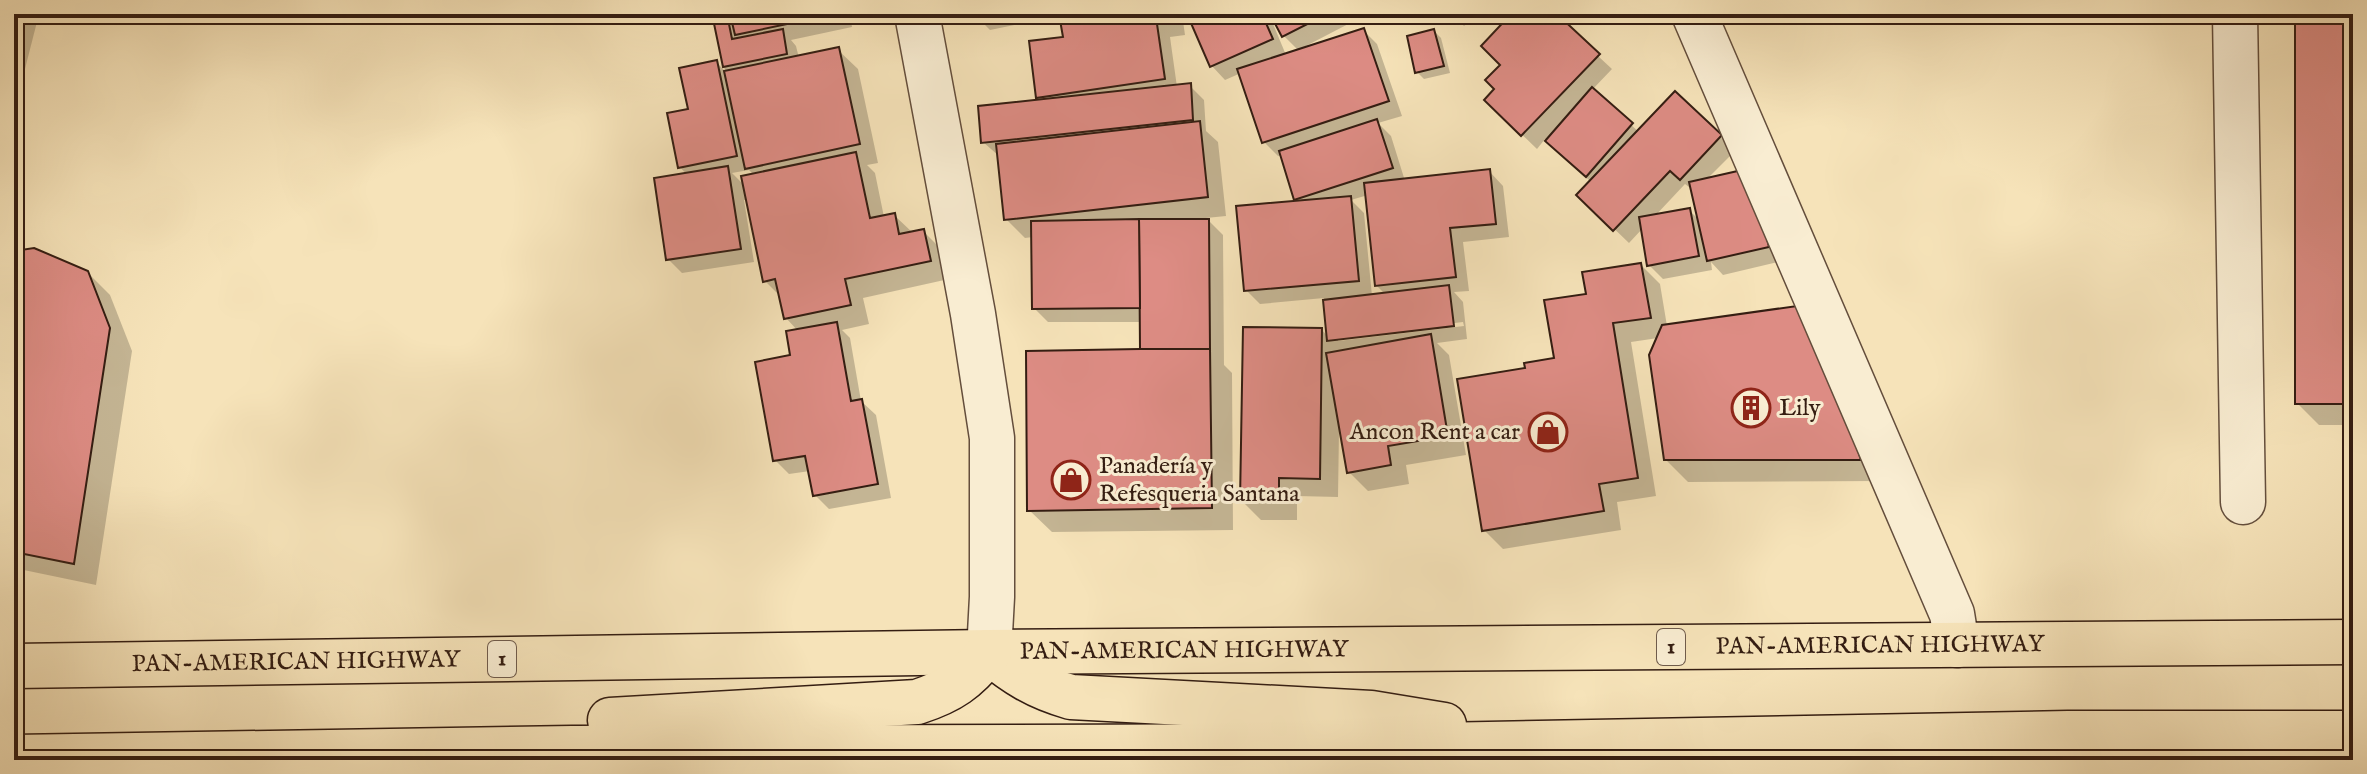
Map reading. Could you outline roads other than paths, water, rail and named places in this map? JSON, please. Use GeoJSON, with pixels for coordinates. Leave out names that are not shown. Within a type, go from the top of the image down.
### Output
{"type":"FeatureCollection","features":[{"type":"Feature","properties":{"kind":"highway","name":"PAN-AMERICAN HIGHWAY"},"geometry":{"type":"LineString","coordinates":[[14,666],[989,652],[2353,642]]}},
{"type":"Feature","properties":{"kind":"highway"},"geometry":{"type":"LineString","coordinates":[[410,750],[613,720],[917,702],[960,683],[989,652],[1019,677],[1046,690],[1071,697],[1371,713],[1549,742]]}},
{"type":"Feature","properties":{"kind":"highway"},"geometry":{"type":"LineString","coordinates":[[14,757],[410,750],[572,754],[1386,753],[1549,742],[2068,733],[2353,733]]}},
{"type":"Feature","properties":{"kind":"street"},"geometry":{"type":"LineString","coordinates":[[917,14],[970,299],[992,438],[989,652]]}},
{"type":"Feature","properties":{"kind":"street"},"geometry":{"type":"LineString","coordinates":[[1694,14],[1952,614],[1957,645]]}},
{"type":"Feature","properties":{"kind":"street"},"geometry":{"type":"LineString","coordinates":[[2235,14],[2243,502]]}},
{"type":"Feature","properties":{"kind":"place","name":"Lily"},"geometry":{"type":"Point","coordinates":[1751,408]}},
{"type":"Feature","properties":{"kind":"place","name":"Ancon Rent a car"},"geometry":{"type":"Point","coordinates":[1548,432]}},
{"type":"Feature","properties":{"kind":"place","name":"Panadería y Refesqueria Santana"},"geometry":{"type":"Point","coordinates":[1071,480]}}]}
